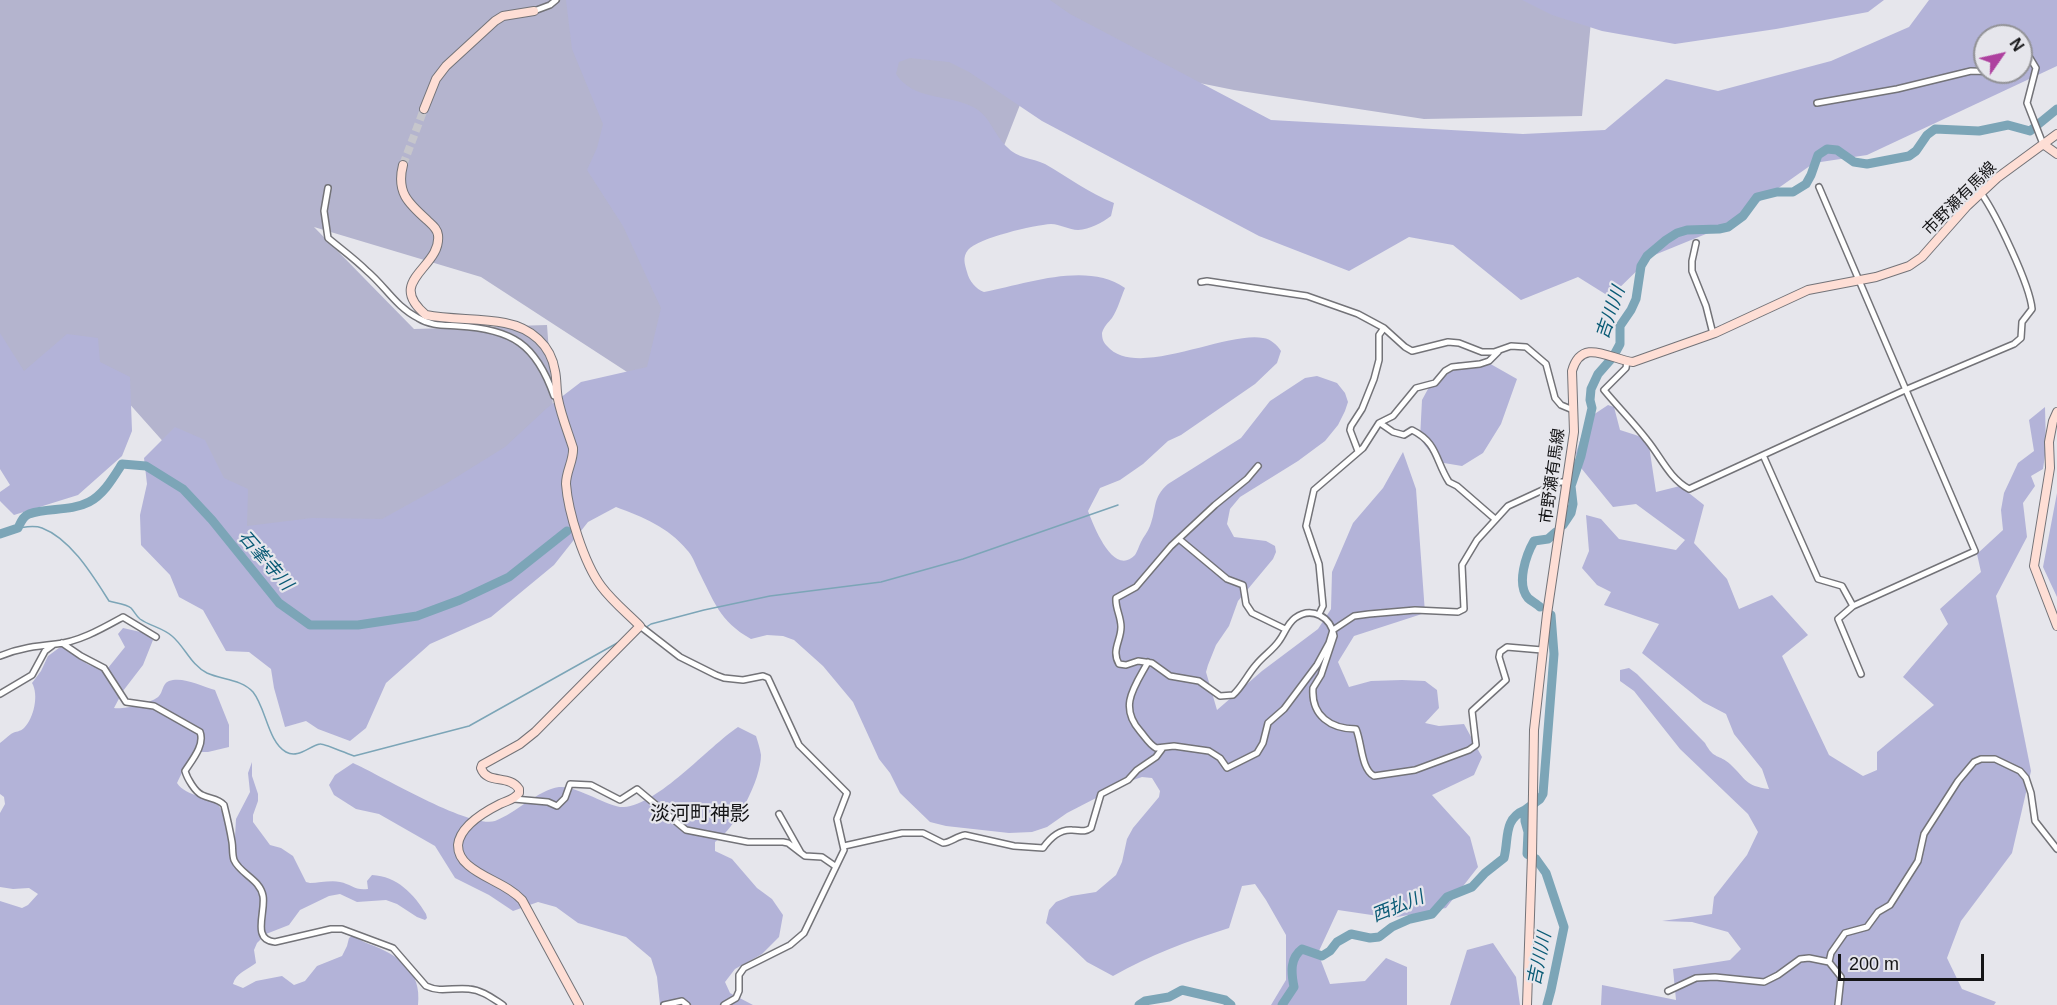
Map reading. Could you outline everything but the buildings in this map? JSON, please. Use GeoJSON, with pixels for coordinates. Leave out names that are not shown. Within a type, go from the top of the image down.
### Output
{"type":"FeatureCollection","features":[{"type":"Feature","properties":{"kind":"street"},"geometry":{"type":"LineString","coordinates":[[424,109],[436,79],[446,66],[495,21],[503,16],[534,11],[556,0]]}},
{"type":"Feature","properties":{"kind":"street"},"geometry":{"type":"LineString","coordinates":[[2033,62],[2036,68],[2033,79]]}},
{"type":"Feature","properties":{"kind":"street"},"geometry":{"type":"LineString","coordinates":[[1817,103],[1897,89],[1973,71]]}},
{"type":"Feature","properties":{"kind":"street"},"geometry":{"type":"LineString","coordinates":[[2032,84],[2027,100],[2033,121],[2042,141],[2057,154]]}},
{"type":"Feature","properties":{"kind":"street","name":"市野瀬有馬線"},"geometry":{"type":"LineString","coordinates":[[1527,1005],[1534,730],[1542,650],[1574,432],[1572,371],[1574,362],[1583,354],[1593,351],[1634,362],[1713,334],[1801,292],[1895,272],[1909,266],[1922,257],[1997,178],[2042,141],[2057,134]]}},
{"type":"Feature","properties":{"kind":"street"},"geometry":{"type":"LineString","coordinates":[[403,165],[400,178],[404,195],[411,206],[436,228],[438,236],[434,253],[411,284],[410,292],[414,301],[426,315],[506,323],[531,332],[552,357],[557,397],[574,454],[568,470],[566,488],[587,562],[601,586],[640,626],[680,657],[724,678],[743,680],[763,676],[768,678],[799,745],[847,793],[837,819],[844,846],[804,933],[790,945],[744,968],[739,975],[739,991],[736,998],[724,1005]]}},
{"type":"Feature","properties":{"kind":"street"},"geometry":{"type":"LineString","coordinates":[[1819,187],[1975,551],[1853,606],[1838,619],[1861,674]]}},
{"type":"Feature","properties":{"kind":"street"},"geometry":{"type":"LineString","coordinates":[[328,188],[324,211],[328,238],[369,272],[398,304],[419,319],[433,325],[478,327],[508,335],[531,354],[543,372],[554,396],[557,397]]}},
{"type":"Feature","properties":{"kind":"street"},"geometry":{"type":"LineString","coordinates":[[1625,361],[1626,368],[1604,390],[1647,440],[1678,483],[1689,489],[1905,390],[2014,344],[2021,338],[2022,322],[2032,309],[2031,303],[2021,273],[1982,193]]}},
{"type":"Feature","properties":{"kind":"street"},"geometry":{"type":"LineString","coordinates":[[1696,243],[1692,271],[1706,306],[1713,334]]}},
{"type":"Feature","properties":{"kind":"street"},"geometry":{"type":"LineString","coordinates":[[1201,282],[1218,282],[1307,296],[1358,314],[1384,328],[1412,351],[1448,342],[1459,343],[1482,352],[1494,352],[1511,346],[1526,347],[1546,364],[1556,398],[1561,405],[1573,410]]}},
{"type":"Feature","properties":{"kind":"street"},"geometry":{"type":"LineString","coordinates":[[1358,451],[1350,430],[1362,410],[1374,379],[1379,360],[1379,335],[1384,328]]}},
{"type":"Feature","properties":{"kind":"street"},"geometry":{"type":"LineString","coordinates":[[1319,614],[1323,606],[1319,564],[1306,526],[1314,490],[1363,448],[1380,423],[1393,416],[1416,388],[1435,382],[1452,367],[1489,361],[1502,349]]}},
{"type":"Feature","properties":{"kind":"street"},"geometry":{"type":"LineString","coordinates":[[2057,412],[2049,442],[2050,468],[2034,566],[2057,626]]}},
{"type":"Feature","properties":{"kind":"street"},"geometry":{"type":"LineString","coordinates":[[1380,423],[1393,432],[1404,435],[1413,430],[1420,433],[1435,450],[1449,482],[1457,486],[1495,519]]}},
{"type":"Feature","properties":{"kind":"street"},"geometry":{"type":"LineString","coordinates":[[1762,455],[1818,579],[1842,586],[1853,606]]}},
{"type":"Feature","properties":{"kind":"street"},"geometry":{"type":"LineString","coordinates":[[1258,466],[1247,479],[1179,539],[1136,587],[1116,598],[1115,603],[1121,618],[1121,627],[1115,648],[1115,658],[1121,665],[1148,662],[1170,676],[1199,681],[1220,696],[1233,695],[1258,662],[1279,642],[1285,628],[1295,618],[1311,612],[1319,614],[1333,630],[1334,642],[1321,675],[1312,688],[1316,706],[1325,720],[1342,729],[1356,729],[1361,741],[1366,769],[1374,776],[1415,770],[1470,750],[1476,745],[1472,711],[1506,680],[1499,657],[1500,652],[1507,647],[1542,650]]}},
{"type":"Feature","properties":{"kind":"street"},"geometry":{"type":"LineString","coordinates":[[1148,662],[1133,688],[1129,704],[1135,725],[1148,742],[1161,749],[1174,746],[1209,751],[1220,758],[1227,768],[1257,753],[1263,743],[1271,718],[1284,709],[1317,665],[1333,630],[1346,620],[1369,614],[1421,610],[1458,612],[1464,609],[1462,565],[1478,540],[1508,506],[1560,482],[1566,482]]}},
{"type":"Feature","properties":{"kind":"street"},"geometry":{"type":"LineString","coordinates":[[1179,539],[1227,579],[1243,585],[1246,604],[1252,613],[1285,628]]}},
{"type":"Feature","properties":{"kind":"street"},"geometry":{"type":"LineString","coordinates":[[0,656],[27,647],[62,643],[107,626],[123,617],[156,637]]}},
{"type":"Feature","properties":{"kind":"street"},"geometry":{"type":"LineString","coordinates":[[514,799],[519,793],[516,784],[512,781],[488,778],[481,772],[482,765],[520,744],[535,732],[640,626]]}},
{"type":"Feature","properties":{"kind":"street"},"geometry":{"type":"LineString","coordinates":[[62,643],[81,657],[104,668],[126,702],[154,706],[200,732],[201,743],[185,771],[186,775],[198,793],[220,800],[224,805],[234,860],[262,892],[264,900],[261,931],[263,938],[275,942],[331,929],[342,929],[393,948],[426,986],[439,990],[468,989],[482,992],[503,1005]]}},
{"type":"Feature","properties":{"kind":"street"},"geometry":{"type":"LineString","coordinates":[[0,694],[32,675],[45,651],[55,645]]}},
{"type":"Feature","properties":{"kind":"street"},"geometry":{"type":"LineString","coordinates":[[844,846],[902,833],[924,833],[943,843],[965,835],[1014,846],[1043,848],[1056,834],[1070,829],[1085,831],[1091,828],[1101,795],[1128,780],[1137,770],[1154,759],[1161,749]]}},
{"type":"Feature","properties":{"kind":"street"},"geometry":{"type":"LineString","coordinates":[[1829,962],[1831,953],[1845,933],[1867,927],[1878,912],[1890,905],[1918,861],[1924,834],[1958,781],[1974,762],[1981,759],[1995,759],[2020,771],[2026,778],[2031,793],[2035,821],[2057,849]]}},
{"type":"Feature","properties":{"kind":"street"},"geometry":{"type":"LineString","coordinates":[[579,1005],[522,900],[512,890],[466,864],[459,854],[461,836],[469,824],[499,804],[514,799],[548,802],[557,806],[565,798],[570,784],[591,785],[620,800],[637,789],[686,830],[748,842],[788,843],[805,856],[822,857],[835,866]]}},
{"type":"Feature","properties":{"kind":"street"},"geometry":{"type":"LineString","coordinates":[[779,814],[801,853]]}},
{"type":"Feature","properties":{"kind":"street"},"geometry":{"type":"LineString","coordinates":[[1668,991],[1696,978],[1715,977],[1764,982],[1779,975],[1800,959],[1809,958],[1829,962],[1841,977],[1838,1005]]}},
{"type":"Feature","properties":{"kind":"street"},"geometry":{"type":"LineString","coordinates":[[664,1005],[682,1001],[687,1005]]}},
{"type":"Feature","properties":{"kind":"shaded area"},"geometry":{"type":"Polygon","coordinates":[[[0,0],[1593,0],[1582,116],[1424,119],[1234,90],[1041,51],[991,179],[644,383],[481,277],[314,227],[414,329],[547,325],[555,433],[369,537],[242,530],[85,354],[25,387],[0,369],[0,0]]]}},
{"type":"Feature","properties":{"kind":"shaded area"},"geometry":{"type":"Polygon","coordinates":[[[566,0],[1050,0],[1070,14],[1271,120],[1523,134],[1605,130],[1666,79],[1718,91],[1831,61],[1909,27],[1929,0],[2057,0],[2057,66],[2033,77],[2033,24],[1973,24],[1973,84],[2019,84],[1867,155],[1814,163],[1723,227],[1652,256],[1610,297],[1578,277],[1521,300],[1453,245],[1409,237],[1349,271],[1259,236],[1042,121],[969,72],[949,62],[910,58],[899,62],[896,74],[911,88],[971,106],[983,114],[1011,151],[1045,164],[1087,190],[1114,203],[1111,216],[1087,228],[1075,230],[1054,224],[1043,225],[1007,233],[974,245],[966,253],[965,261],[969,278],[978,289],[984,292],[1037,280],[1075,275],[1110,280],[1125,288],[1114,314],[1104,328],[1102,337],[1107,346],[1120,355],[1138,358],[1159,357],[1247,338],[1269,340],[1281,351],[1277,363],[1255,384],[1181,435],[1168,441],[1143,464],[1120,480],[1100,488],[1088,511],[1099,537],[1112,555],[1119,560],[1127,560],[1135,555],[1149,528],[1157,499],[1163,489],[1241,438],[1270,401],[1305,378],[1317,376],[1337,383],[1345,393],[1348,402],[1345,411],[1338,425],[1325,441],[1298,461],[1240,497],[1230,509],[1227,524],[1234,537],[1266,541],[1275,546],[1276,552],[1273,559],[1238,601],[1229,626],[1216,645],[1208,665],[1206,672],[1217,710],[1262,671],[1318,629],[1331,609],[1332,572],[1353,523],[1383,488],[1403,452],[1416,489],[1425,613],[1354,636],[1338,662],[1349,687],[1371,681],[1425,681],[1437,690],[1439,708],[1425,723],[1439,726],[1464,724],[1482,757],[1474,775],[1432,795],[1470,837],[1478,867],[1446,908],[1392,918],[1338,910],[1318,953],[1330,984],[1365,981],[1386,958],[1407,967],[1407,1005],[1271,1005],[1286,980],[1286,935],[1255,884],[1242,886],[1229,928],[1141,961],[1113,976],[1087,962],[1046,923],[1049,910],[1056,902],[1071,896],[1096,892],[1116,875],[1122,862],[1127,839],[1133,828],[1159,797],[1160,791],[1152,778],[1142,777],[1127,782],[1067,813],[1047,827],[1032,832],[1009,833],[930,822],[900,793],[890,773],[879,759],[853,702],[823,666],[794,640],[783,636],[767,635],[751,639],[740,632],[724,617],[692,557],[680,542],[654,524],[616,507],[588,522],[554,565],[491,617],[430,644],[386,683],[366,728],[350,741],[318,729],[306,721],[285,727],[271,669],[249,652],[226,651],[203,610],[179,597],[170,575],[141,545],[140,515],[147,484],[144,458],[175,427],[205,440],[224,478],[248,489],[247,526],[312,518],[382,519],[505,447],[547,408],[581,382],[647,367],[661,308],[623,226],[587,170],[597,148],[603,124],[572,49],[566,0]]]}},
{"type":"Feature","properties":{"kind":"shaded area"},"geometry":{"type":"Polygon","coordinates":[[[1522,0],[1884,0],[1868,12],[1675,44],[1602,31],[1552,15],[1522,0]]]}},
{"type":"Feature","properties":{"kind":"shaded area"},"geometry":{"type":"Polygon","coordinates":[[[0,333],[24,371],[67,334],[98,338],[100,362],[130,377],[132,431],[122,456],[78,495],[14,515],[0,501],[0,492],[10,485],[0,469],[0,333]]]}},
{"type":"Feature","properties":{"kind":"shaded area"},"geometry":{"type":"Polygon","coordinates":[[[1458,362],[1487,362],[1517,379],[1501,424],[1483,453],[1462,466],[1438,462],[1420,439],[1422,400],[1434,378],[1458,362]]]}},
{"type":"Feature","properties":{"kind":"shaded area"},"geometry":{"type":"Polygon","coordinates":[[[1608,405],[1614,407],[1620,430],[1648,439],[1656,492],[1680,486],[1704,505],[1694,543],[1727,579],[1739,609],[1772,595],[1808,635],[1782,656],[1829,755],[1863,776],[1877,770],[1877,752],[1934,705],[1903,677],[1948,624],[1940,609],[1981,572],[1977,554],[2003,530],[2001,510],[2004,493],[2018,463],[2034,451],[2029,420],[2045,407],[2046,448],[2043,469],[2031,476],[2035,486],[2023,503],[2027,537],[1996,596],[2031,771],[2012,853],[1961,921],[1947,958],[1962,989],[1996,1002],[1994,1005],[1601,1005],[1602,985],[1676,1000],[1673,969],[1730,960],[1741,949],[1728,932],[1692,922],[1662,921],[1712,914],[1714,897],[1747,855],[1758,832],[1748,814],[1680,749],[1634,691],[1620,681],[1620,670],[1629,668],[1637,674],[1705,743],[1711,752],[1730,764],[1746,781],[1769,789],[1762,769],[1734,734],[1726,714],[1703,702],[1642,653],[1659,624],[1604,605],[1611,592],[1597,585],[1582,568],[1589,551],[1586,515],[1601,519],[1619,539],[1676,550],[1685,540],[1636,504],[1613,507],[1577,463],[1576,453],[1587,419],[1608,405]]]}},
{"type":"Feature","properties":{"kind":"shaded area"},"geometry":{"type":"Polygon","coordinates":[[[2057,493],[2057,597],[2043,567],[2057,493]]]}},
{"type":"Feature","properties":{"kind":"shaded area"},"geometry":{"type":"Polygon","coordinates":[[[123,628],[145,633],[153,640],[143,665],[123,691],[114,708],[130,707],[156,699],[167,682],[174,680],[192,682],[215,690],[229,725],[229,747],[196,752],[188,760],[177,783],[186,791],[216,803],[223,813],[229,834],[235,837],[236,819],[250,792],[248,773],[252,762],[252,776],[258,794],[253,822],[270,845],[281,848],[293,856],[306,882],[336,881],[356,888],[368,889],[367,881],[372,875],[381,876],[404,887],[426,914],[425,920],[386,900],[357,902],[340,894],[329,896],[300,910],[289,925],[266,934],[254,950],[256,963],[239,975],[233,984],[243,988],[256,981],[282,976],[294,985],[305,981],[317,966],[342,956],[352,936],[389,953],[406,966],[416,982],[418,1005],[0,1005],[0,901],[22,908],[38,894],[29,888],[0,887],[0,813],[5,804],[4,797],[0,794],[0,743],[28,724],[35,700],[32,683],[48,656],[63,645],[89,665],[108,668],[125,647],[118,634],[123,628]]]}},
{"type":"Feature","properties":{"kind":"shaded area"},"geometry":{"type":"Polygon","coordinates":[[[738,727],[756,736],[761,755],[760,765],[746,803],[731,826],[715,842],[715,851],[732,859],[757,888],[772,899],[783,915],[779,937],[762,954],[735,969],[725,982],[730,993],[753,1005],[660,1005],[657,977],[651,958],[626,937],[578,923],[556,907],[538,902],[513,911],[489,895],[455,878],[435,846],[379,814],[356,809],[334,795],[329,785],[335,775],[353,763],[425,800],[466,817],[483,821],[495,821],[543,792],[559,787],[575,789],[610,804],[624,807],[637,804],[667,786],[738,727]]]}},
{"type":"Feature","properties":{"kind":"shaded area"},"geometry":{"type":"Polygon","coordinates":[[[1493,943],[1516,977],[1520,1005],[1450,1005],[1467,950],[1493,943]]]}},
{"type":"Feature","properties":{"kind":"waterway","name":"吉川川"},"geometry":{"type":"LineString","coordinates":[[1563,525],[1571,513],[1573,504],[1571,486],[1581,456],[1592,408],[1591,389],[1598,374],[1613,357],[1620,344],[1620,326],[1636,299],[1641,266],[1647,256],[1677,233],[1687,230],[1728,227],[1743,216],[1757,197],[1777,192],[1793,192],[1806,184],[1818,155],[1827,149],[1837,150],[1854,162],[1867,164],[1909,156],[1935,129],[1979,131],[2008,125],[2030,131],[2057,109]]}},
{"type":"Feature","properties":{"kind":"waterway","name":"石峯寺川"},"geometry":{"type":"LineString","coordinates":[[0,534],[18,528],[29,514],[74,507],[89,502],[104,490],[122,464],[146,466],[183,489],[212,520],[279,603],[310,625],[358,625],[417,616],[460,600],[509,577],[567,531]]}},
{"type":"Feature","properties":{"kind":"waterway"},"geometry":{"type":"LineString","coordinates":[[645,628],[651,624],[704,610],[770,596],[881,582],[963,559],[1118,505]]}},
{"type":"Feature","properties":{"kind":"waterway"},"geometry":{"type":"LineString","coordinates":[[18,528],[30,526],[53,533],[72,549],[109,601],[131,608],[140,619],[168,633],[177,640],[201,670],[237,682],[253,692],[275,741],[290,754],[299,753],[320,744],[354,756],[469,726],[619,642]]}},
{"type":"Feature","properties":{"kind":"waterway","name":"吉川川"},"geometry":{"type":"LineString","coordinates":[[1540,607],[1524,592],[1524,570],[1534,541],[1548,539],[1556,532]]}},
{"type":"Feature","properties":{"kind":"waterway","name":"西払川"},"geometry":{"type":"LineString","coordinates":[[1547,1005],[1564,927],[1546,873],[1536,859],[1527,854],[1528,832],[1525,810],[1543,794],[1554,654],[1551,615]]}},
{"type":"Feature","properties":{"kind":"waterway","name":"西払川"},"geometry":{"type":"LineString","coordinates":[[1282,1005],[1294,987],[1292,966],[1295,957],[1302,949],[1322,956],[1330,951],[1337,942],[1351,934],[1370,938],[1379,937],[1392,927],[1410,919],[1432,914],[1447,897],[1472,887],[1504,858],[1510,824],[1518,814],[1525,810]]}},
{"type":"Feature","properties":{"kind":"waterway","name":"西払川"},"geometry":{"type":"LineString","coordinates":[[1139,1005],[1145,1001],[1169,997],[1182,990],[1225,1000],[1231,1005]]}},
{"type":"Feature","properties":{"kind":"tunnel"},"geometry":{"type":"LineString","coordinates":[[403,165],[424,109]]}},
{"type":"Feature","properties":{"kind":"district","name":"淡河町神影"},"geometry":{"type":"Point","coordinates":[700,814]}}]}
